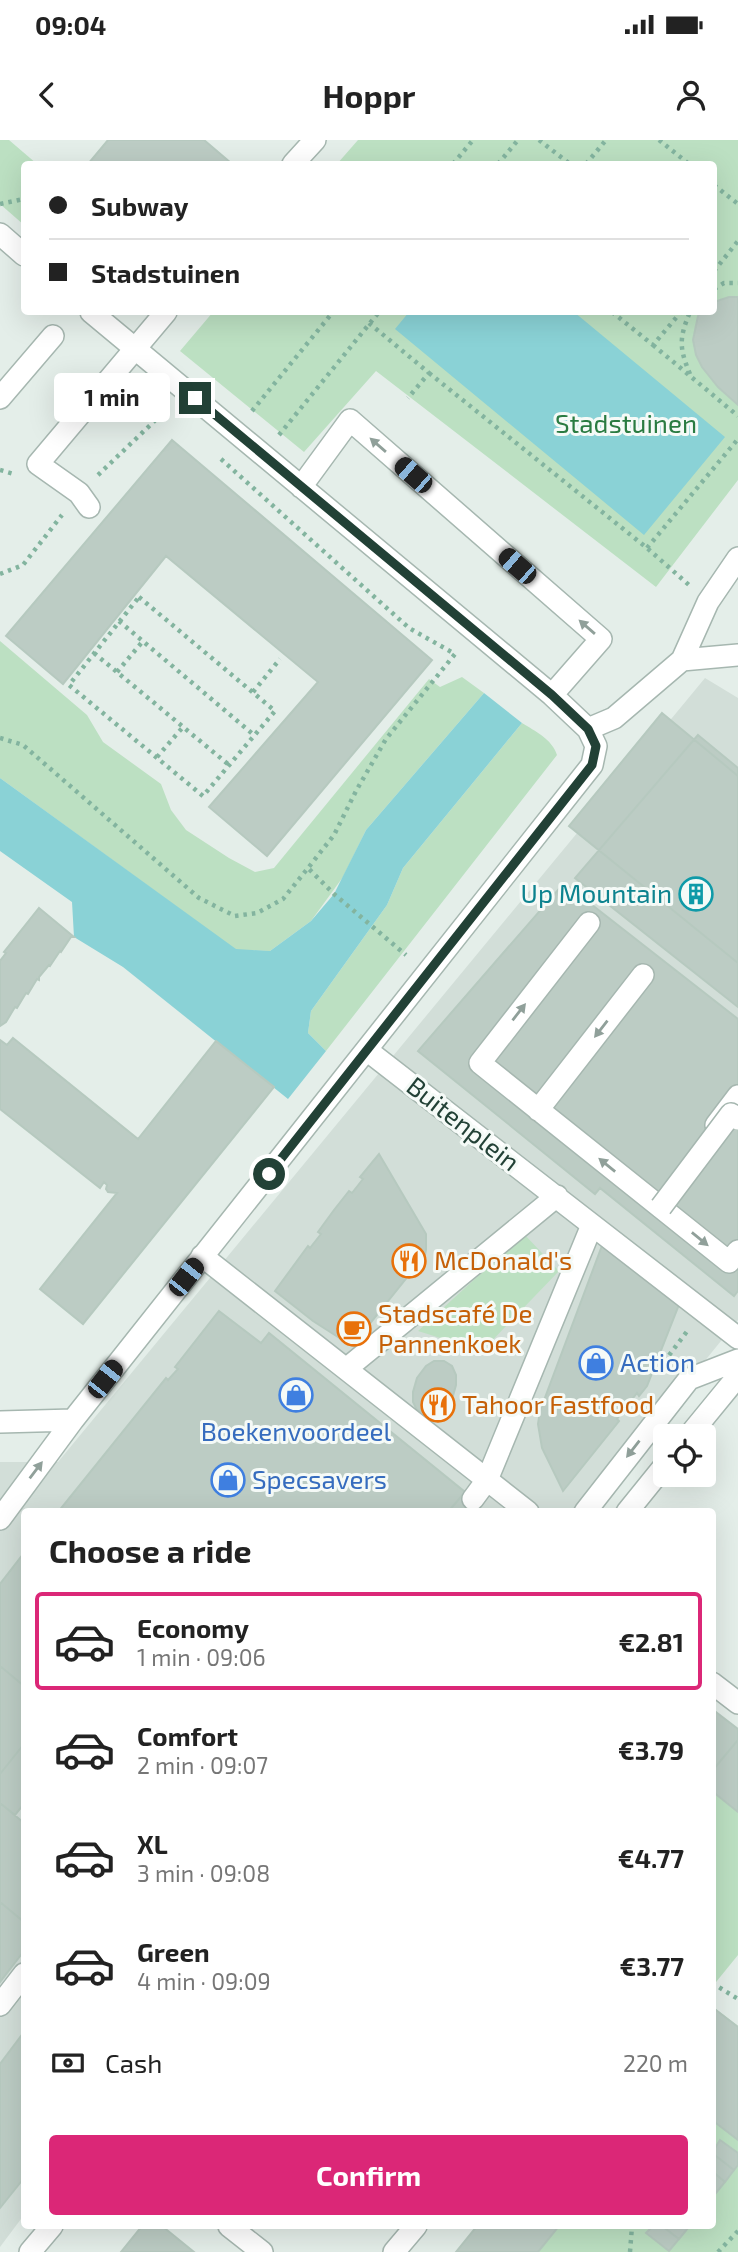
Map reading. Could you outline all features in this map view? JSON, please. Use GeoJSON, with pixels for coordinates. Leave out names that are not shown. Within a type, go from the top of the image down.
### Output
{"type":"FeatureCollection","features":[{"type":"Feature","properties":{"kind":"street"},"geometry":{"type":"LineString","coordinates":[[296,161],[315,140]]}},
{"type":"Feature","properties":{"kind":"street"},"geometry":{"type":"LineString","coordinates":[[0,234],[21,252]]}},
{"type":"Feature","properties":{"kind":"street"},"geometry":{"type":"LineString","coordinates":[[0,1519],[73,1420],[592,765],[592,737],[552,695],[95,315]]}},
{"type":"Feature","properties":{"kind":"street"},"geometry":{"type":"LineString","coordinates":[[84,500],[38,464],[163,315]]}},
{"type":"Feature","properties":{"kind":"street"},"geometry":{"type":"LineString","coordinates":[[0,398],[53,336]]}},
{"type":"Feature","properties":{"kind":"street"},"geometry":{"type":"LineString","coordinates":[[302,486],[350,421],[601,639],[552,695]]}},
{"type":"Feature","properties":{"kind":"street"},"geometry":{"type":"LineString","coordinates":[[592,737],[682,660],[708,602],[738,558]]}},
{"type":"Feature","properties":{"kind":"street"},"geometry":{"type":"LineString","coordinates":[[682,660],[738,655]]}},
{"type":"Feature","properties":{"kind":"street"},"geometry":{"type":"LineString","coordinates":[[589,923],[480,1063],[729,1262],[738,1251]]}},
{"type":"Feature","properties":{"kind":"street"},"geometry":{"type":"LineString","coordinates":[[538,1110],[643,975]]}},
{"type":"Feature","properties":{"kind":"street","name":"Buitenplein"},"geometry":{"type":"LineString","coordinates":[[368,1051],[738,1338]]}},
{"type":"Feature","properties":{"kind":"street"},"geometry":{"type":"LineString","coordinates":[[661,1207],[737,1110]]}},
{"type":"Feature","properties":{"kind":"street"},"geometry":{"type":"LineString","coordinates":[[695,1173],[687,1166],[737,1110]]}},
{"type":"Feature","properties":{"kind":"street"},"geometry":{"type":"LineString","coordinates":[[338,1372],[557,1196]]}},
{"type":"Feature","properties":{"kind":"street"},"geometry":{"type":"LineString","coordinates":[[473,1499],[487,1480],[592,1225]]}},
{"type":"Feature","properties":{"kind":"street"},"geometry":{"type":"LineString","coordinates":[[202,1256],[338,1372],[523,1508]]}},
{"type":"Feature","properties":{"kind":"street"},"geometry":{"type":"LineString","coordinates":[[588,1508],[689,1379],[738,1360]]}},
{"type":"Feature","properties":{"kind":"street"},"geometry":{"type":"LineString","coordinates":[[699,1424],[738,1376]]}},
{"type":"Feature","properties":{"kind":"street"},"geometry":{"type":"LineString","coordinates":[[0,1422],[73,1420]]}},
{"type":"Feature","properties":{"kind":"street"},"geometry":{"type":"LineString","coordinates":[[630,1508],[653,1480]]}},
{"type":"Feature","properties":{"kind":"street"},"geometry":{"type":"LineString","coordinates":[[716,1686],[738,1703]]}},
{"type":"Feature","properties":{"kind":"street"},"geometry":{"type":"LineString","coordinates":[[0,2005],[19,1980]]}},
{"type":"Feature","properties":{"kind":"street"},"geometry":{"type":"LineString","coordinates":[[30,2252],[49,2229]]}},
{"type":"Feature","properties":{"kind":"street"},"geometry":{"type":"LineString","coordinates":[[233,2229],[262,2252]]}},
{"type":"Feature","properties":{"kind":"street"},"geometry":{"type":"LineString","coordinates":[[394,2252],[413,2229]]}},
{"type":"Feature","properties":{"kind":"path"},"geometry":{"type":"LineString","coordinates":[[455,161],[472,140]]}},
{"type":"Feature","properties":{"kind":"path"},"geometry":{"type":"LineString","coordinates":[[500,161],[517,140]]}},
{"type":"Feature","properties":{"kind":"path"},"geometry":{"type":"LineString","coordinates":[[539,140],[566,161]]}},
{"type":"Feature","properties":{"kind":"path"},"geometry":{"type":"LineString","coordinates":[[588,161],[606,140]]}},
{"type":"Feature","properties":{"kind":"path"},"geometry":{"type":"LineString","coordinates":[[659,140],[685,161]]}},
{"type":"Feature","properties":{"kind":"path"},"geometry":{"type":"LineString","coordinates":[[717,187],[738,204]]}},
{"type":"Feature","properties":{"kind":"path"},"geometry":{"type":"LineString","coordinates":[[0,204],[21,200]]}},
{"type":"Feature","properties":{"kind":"path"},"geometry":{"type":"LineString","coordinates":[[717,267],[738,241]]}},
{"type":"Feature","properties":{"kind":"path"},"geometry":{"type":"LineString","coordinates":[[717,287],[724,283],[738,284]]}},
{"type":"Feature","properties":{"kind":"path"},"geometry":{"type":"LineString","coordinates":[[235,432],[331,315]]}},
{"type":"Feature","properties":{"kind":"path"},"geometry":{"type":"LineString","coordinates":[[263,455],[376,315]]}},
{"type":"Feature","properties":{"kind":"path"},"geometry":{"type":"LineString","coordinates":[[616,315],[738,416]]}},
{"type":"Feature","properties":{"kind":"path"},"geometry":{"type":"LineString","coordinates":[[653,345],[678,315]]}},
{"type":"Feature","properties":{"kind":"path"},"geometry":{"type":"LineString","coordinates":[[689,315],[681,333],[683,358],[691,377]]}},
{"type":"Feature","properties":{"kind":"path"},"geometry":{"type":"LineString","coordinates":[[369,323],[647,548],[708,602]]}},
{"type":"Feature","properties":{"kind":"path"},"geometry":{"type":"LineString","coordinates":[[408,398],[429,373]]}},
{"type":"Feature","properties":{"kind":"path"},"geometry":{"type":"LineString","coordinates":[[0,574],[23,565],[166,410]]}},
{"type":"Feature","properties":{"kind":"path"},"geometry":{"type":"LineString","coordinates":[[647,548],[738,439]]}},
{"type":"Feature","properties":{"kind":"path"},"geometry":{"type":"LineString","coordinates":[[0,738],[23,745],[199,898],[235,916],[257,914],[283,899],[309,868],[334,835],[386,739],[456,654],[409,628],[217,455]]}},
{"type":"Feature","properties":{"kind":"path"},"geometry":{"type":"LineString","coordinates":[[139,597],[275,710],[203,796],[69,685],[120,621],[139,597]]}},
{"type":"Feature","properties":{"kind":"path"},"geometry":{"type":"LineString","coordinates":[[120,621],[254,735]]}},
{"type":"Feature","properties":{"kind":"path"},"geometry":{"type":"LineString","coordinates":[[117,672],[143,641]]}},
{"type":"Feature","properties":{"kind":"path"},"geometry":{"type":"LineString","coordinates":[[94,653],[229,765]]}},
{"type":"Feature","properties":{"kind":"path"},"geometry":{"type":"LineString","coordinates":[[253,692],[280,659]]}},
{"type":"Feature","properties":{"kind":"path"},"geometry":{"type":"LineString","coordinates":[[157,757],[183,727]]}},
{"type":"Feature","properties":{"kind":"path"},"geometry":{"type":"LineString","coordinates":[[309,868],[334,894],[428,974]]}},
{"type":"Feature","properties":{"kind":"path"},"geometry":{"type":"LineString","coordinates":[[716,1985],[738,1999]]}},
{"type":"Feature","properties":{"kind":"path"},"geometry":{"type":"LineString","coordinates":[[630,2252],[632,2229]]}},
{"type":"Feature","properties":{"kind":"path"},"geometry":{"type":"LineString","coordinates":[[718,2252],[738,2231]]}},
{"type":"Feature","properties":{"kind":"shaded area"},"geometry":{"type":"Polygon","coordinates":[[[705,678],[738,698],[738,1320],[585,1508],[21,1508],[21,2219],[0,2247],[0,1462],[58,1462],[705,678]]]}},
{"type":"Feature","properties":{"kind":"green space"},"geometry":{"type":"Polygon","coordinates":[[[0,140],[9,140],[34,161],[21,161],[21,222],[0,204],[0,140]]]}},
{"type":"Feature","properties":{"kind":"green space","name":"Stadstuinen"},"geometry":{"type":"Polygon","coordinates":[[[358,140],[738,140],[738,480],[656,587],[376,371],[304,452],[180,351],[210,315],[717,315],[717,161],[340,161],[358,140]]]}},
{"type":"Feature","properties":{"kind":"green space"},"geometry":{"type":"Polygon","coordinates":[[[0,641],[87,715],[103,742],[161,784],[171,810],[186,830],[255,872],[274,868],[429,679],[440,687],[462,677],[484,693],[366,830],[343,877],[311,921],[270,951],[236,950],[0,778],[0,641]]]}},
{"type":"Feature","properties":{"kind":"green space"},"geometry":{"type":"Polygon","coordinates":[[[522,723],[547,740],[557,755],[326,1051],[308,1033],[311,1011],[387,905],[403,868],[522,723]]]}},
{"type":"Feature","properties":{"kind":"green space"},"geometry":{"type":"Polygon","coordinates":[[[524,1234],[559,1271],[482,1351],[418,1331],[524,1234]]]}},
{"type":"Feature","properties":{"kind":"green space"},"geometry":{"type":"Polygon","coordinates":[[[716,1791],[738,1807],[738,1955],[716,1982],[716,1791]]]}},
{"type":"Feature","properties":{"kind":"green space"},"geometry":{"type":"Polygon","coordinates":[[[716,2009],[738,2026],[738,2252],[525,2252],[544,2229],[716,2229],[716,2009]]]}},
{"type":"Feature","properties":{"kind":"water"},"geometry":{"type":"Polygon","coordinates":[[[407,315],[578,315],[725,437],[644,535],[395,329],[407,315]]]}},
{"type":"Feature","properties":{"kind":"water"},"geometry":{"type":"Polygon","coordinates":[[[484,693],[522,723],[403,868],[387,905],[311,1011],[308,1033],[326,1051],[288,1099],[123,967],[74,937],[72,902],[0,851],[0,778],[236,949],[270,951],[311,921],[334,894],[366,830],[484,693]]]}},
{"type":"Feature","properties":{"kind":"building"},"geometry":{"type":"Polygon","coordinates":[[[108,140],[204,140],[229,161],[90,161],[108,140]]]}},
{"type":"Feature","properties":{"kind":"building"},"geometry":{"type":"Polygon","coordinates":[[[738,297],[738,405],[718,387],[696,355],[693,340],[698,316],[717,315],[717,301],[738,297]]]}},
{"type":"Feature","properties":{"kind":"building"},"geometry":{"type":"Polygon","coordinates":[[[172,440],[432,660],[267,856],[209,807],[318,682],[166,556],[63,684],[6,636],[172,440]]]}},
{"type":"Feature","properties":{"kind":"building","name":"Up Mountain"},"geometry":{"type":"Polygon","coordinates":[[[662,713],[738,776],[738,963],[569,826],[662,713]]]}},
{"type":"Feature","properties":{"kind":"building","name":"Up Mountain"},"geometry":{"type":"Polygon","coordinates":[[[698,735],[738,768],[738,1007],[575,878],[698,735]]]}},
{"type":"Feature","properties":{"kind":"building"},"geometry":{"type":"Polygon","coordinates":[[[564,883],[738,1019],[738,1291],[734,1296],[600,1188],[595,1194],[418,1051],[564,883]]]}},
{"type":"Feature","properties":{"kind":"building"},"geometry":{"type":"Polygon","coordinates":[[[39,908],[74,937],[71,937],[6,1022],[0,1026],[0,961],[6,953],[4,952],[39,908]]]}},
{"type":"Feature","properties":{"kind":"building"},"geometry":{"type":"Polygon","coordinates":[[[13,1038],[138,1139],[216,1041],[274,1087],[83,1324],[40,1289],[117,1193],[108,1192],[104,1182],[100,1188],[0,1109],[0,1040],[7,1045],[13,1038]]]}},
{"type":"Feature","properties":{"kind":"building"},"geometry":{"type":"Polygon","coordinates":[[[379,1154],[426,1234],[426,1250],[425,1255],[352,1346],[313,1321],[275,1291],[308,1246],[310,1248],[321,1234],[318,1232],[334,1210],[363,1179],[360,1177],[379,1154]]]}},
{"type":"Feature","properties":{"kind":"building"},"geometry":{"type":"Polygon","coordinates":[[[603,1243],[680,1302],[647,1386],[639,1396],[637,1393],[617,1419],[619,1421],[563,1491],[542,1448],[538,1424],[540,1411],[603,1243]]]}},
{"type":"Feature","properties":{"kind":"building"},"geometry":{"type":"Polygon","coordinates":[[[219,1311],[261,1343],[269,1333],[465,1492],[451,1508],[61,1508],[166,1378],[168,1380],[178,1369],[175,1367],[219,1311]]]}},
{"type":"Feature","properties":{"kind":"building"},"geometry":{"type":"Polygon","coordinates":[[[434,1361],[444,1361],[452,1366],[456,1385],[447,1407],[430,1416],[417,1410],[413,1402],[413,1392],[417,1378],[426,1366],[434,1361]]]}},
{"type":"Feature","properties":{"kind":"building"},"geometry":{"type":"Polygon","coordinates":[[[465,1492],[481,1506],[479,1508],[451,1508],[465,1492]]]}},
{"type":"Feature","properties":{"kind":"building"},"geometry":{"type":"Polygon","coordinates":[[[21,1557],[21,1684],[0,1666],[0,1584],[21,1557]]]}},
{"type":"Feature","properties":{"kind":"building"},"geometry":{"type":"Polygon","coordinates":[[[0,1666],[21,1684],[21,1748],[0,1774],[0,1666]]]}},
{"type":"Feature","properties":{"kind":"building"},"geometry":{"type":"Polygon","coordinates":[[[716,1712],[738,1729],[738,1740],[716,1766],[716,1712]]]}},
{"type":"Feature","properties":{"kind":"building"},"geometry":{"type":"Polygon","coordinates":[[[738,1740],[738,1812],[716,1794],[716,1766],[738,1740]]]}},
{"type":"Feature","properties":{"kind":"building"},"geometry":{"type":"Polygon","coordinates":[[[21,1748],[21,1808],[15,1815],[0,1803],[0,1774],[21,1748]]]}},
{"type":"Feature","properties":{"kind":"building"},"geometry":{"type":"Polygon","coordinates":[[[0,1803],[21,1820],[21,1920],[0,1902],[0,1803]]]}},
{"type":"Feature","properties":{"kind":"building"},"geometry":{"type":"Polygon","coordinates":[[[0,1902],[21,1920],[21,1955],[0,1982],[0,1902]]]}},
{"type":"Feature","properties":{"kind":"building"},"geometry":{"type":"Polygon","coordinates":[[[716,2010],[738,2027],[738,2140],[716,2123],[716,2010]]]}},
{"type":"Feature","properties":{"kind":"building"},"geometry":{"type":"Polygon","coordinates":[[[21,2036],[21,2182],[0,2208],[0,2064],[21,2036]]]}},
{"type":"Feature","properties":{"kind":"building"},"geometry":{"type":"Polygon","coordinates":[[[720,2140],[738,2153],[738,2165],[734,2170],[716,2156],[716,2146],[720,2140]]]}},
{"type":"Feature","properties":{"kind":"building"},"geometry":{"type":"Polygon","coordinates":[[[716,2156],[734,2170],[725,2182],[716,2174],[716,2156]]]}},
{"type":"Feature","properties":{"kind":"building"},"geometry":{"type":"Polygon","coordinates":[[[716,2174],[725,2182],[716,2193],[716,2174]]]}},
{"type":"Feature","properties":{"kind":"building"},"geometry":{"type":"Polygon","coordinates":[[[140,2229],[166,2229],[194,2252],[121,2252],[140,2229]]]}},
{"type":"Feature","properties":{"kind":"building"},"geometry":{"type":"Polygon","coordinates":[[[475,2229],[557,2229],[538,2252],[456,2252],[475,2229]]]}},
{"type":"Feature","properties":{"kind":"building"},"geometry":{"type":"Polygon","coordinates":[[[650,2229],[666,2229],[679,2239],[669,2251],[646,2233],[650,2229]]]}},
{"type":"Feature","properties":{"kind":"building"},"geometry":{"type":"Polygon","coordinates":[[[666,2229],[687,2229],[679,2239],[666,2229]]]}},
{"type":"Feature","properties":{"kind":"place","name":"Up Mountain"},"geometry":{"type":"Point","coordinates":[696,894]}},
{"type":"Feature","properties":{"kind":"place","name":"McDonald's"},"geometry":{"type":"Point","coordinates":[409,1261]}},
{"type":"Feature","properties":{"kind":"place","name":"Stadscafé De Pannenkoek"},"geometry":{"type":"Point","coordinates":[354,1329]}},
{"type":"Feature","properties":{"kind":"place","name":"Action"},"geometry":{"type":"Point","coordinates":[596,1363]}},
{"type":"Feature","properties":{"kind":"place","name":"Boekenvoordeel"},"geometry":{"type":"Point","coordinates":[296,1395]}},
{"type":"Feature","properties":{"kind":"place","name":"Tahoor Fastfood"},"geometry":{"type":"Point","coordinates":[438,1405]}},
{"type":"Feature","properties":{"kind":"place","name":"Specsavers"},"geometry":{"type":"Point","coordinates":[228,1480]}},
{"type":"Feature","properties":{"kind":"route"},"geometry":{"type":"LineString","coordinates":[[195,398],[552,695],[588,729],[596,746],[592,765],[269,1174]]}}]}
